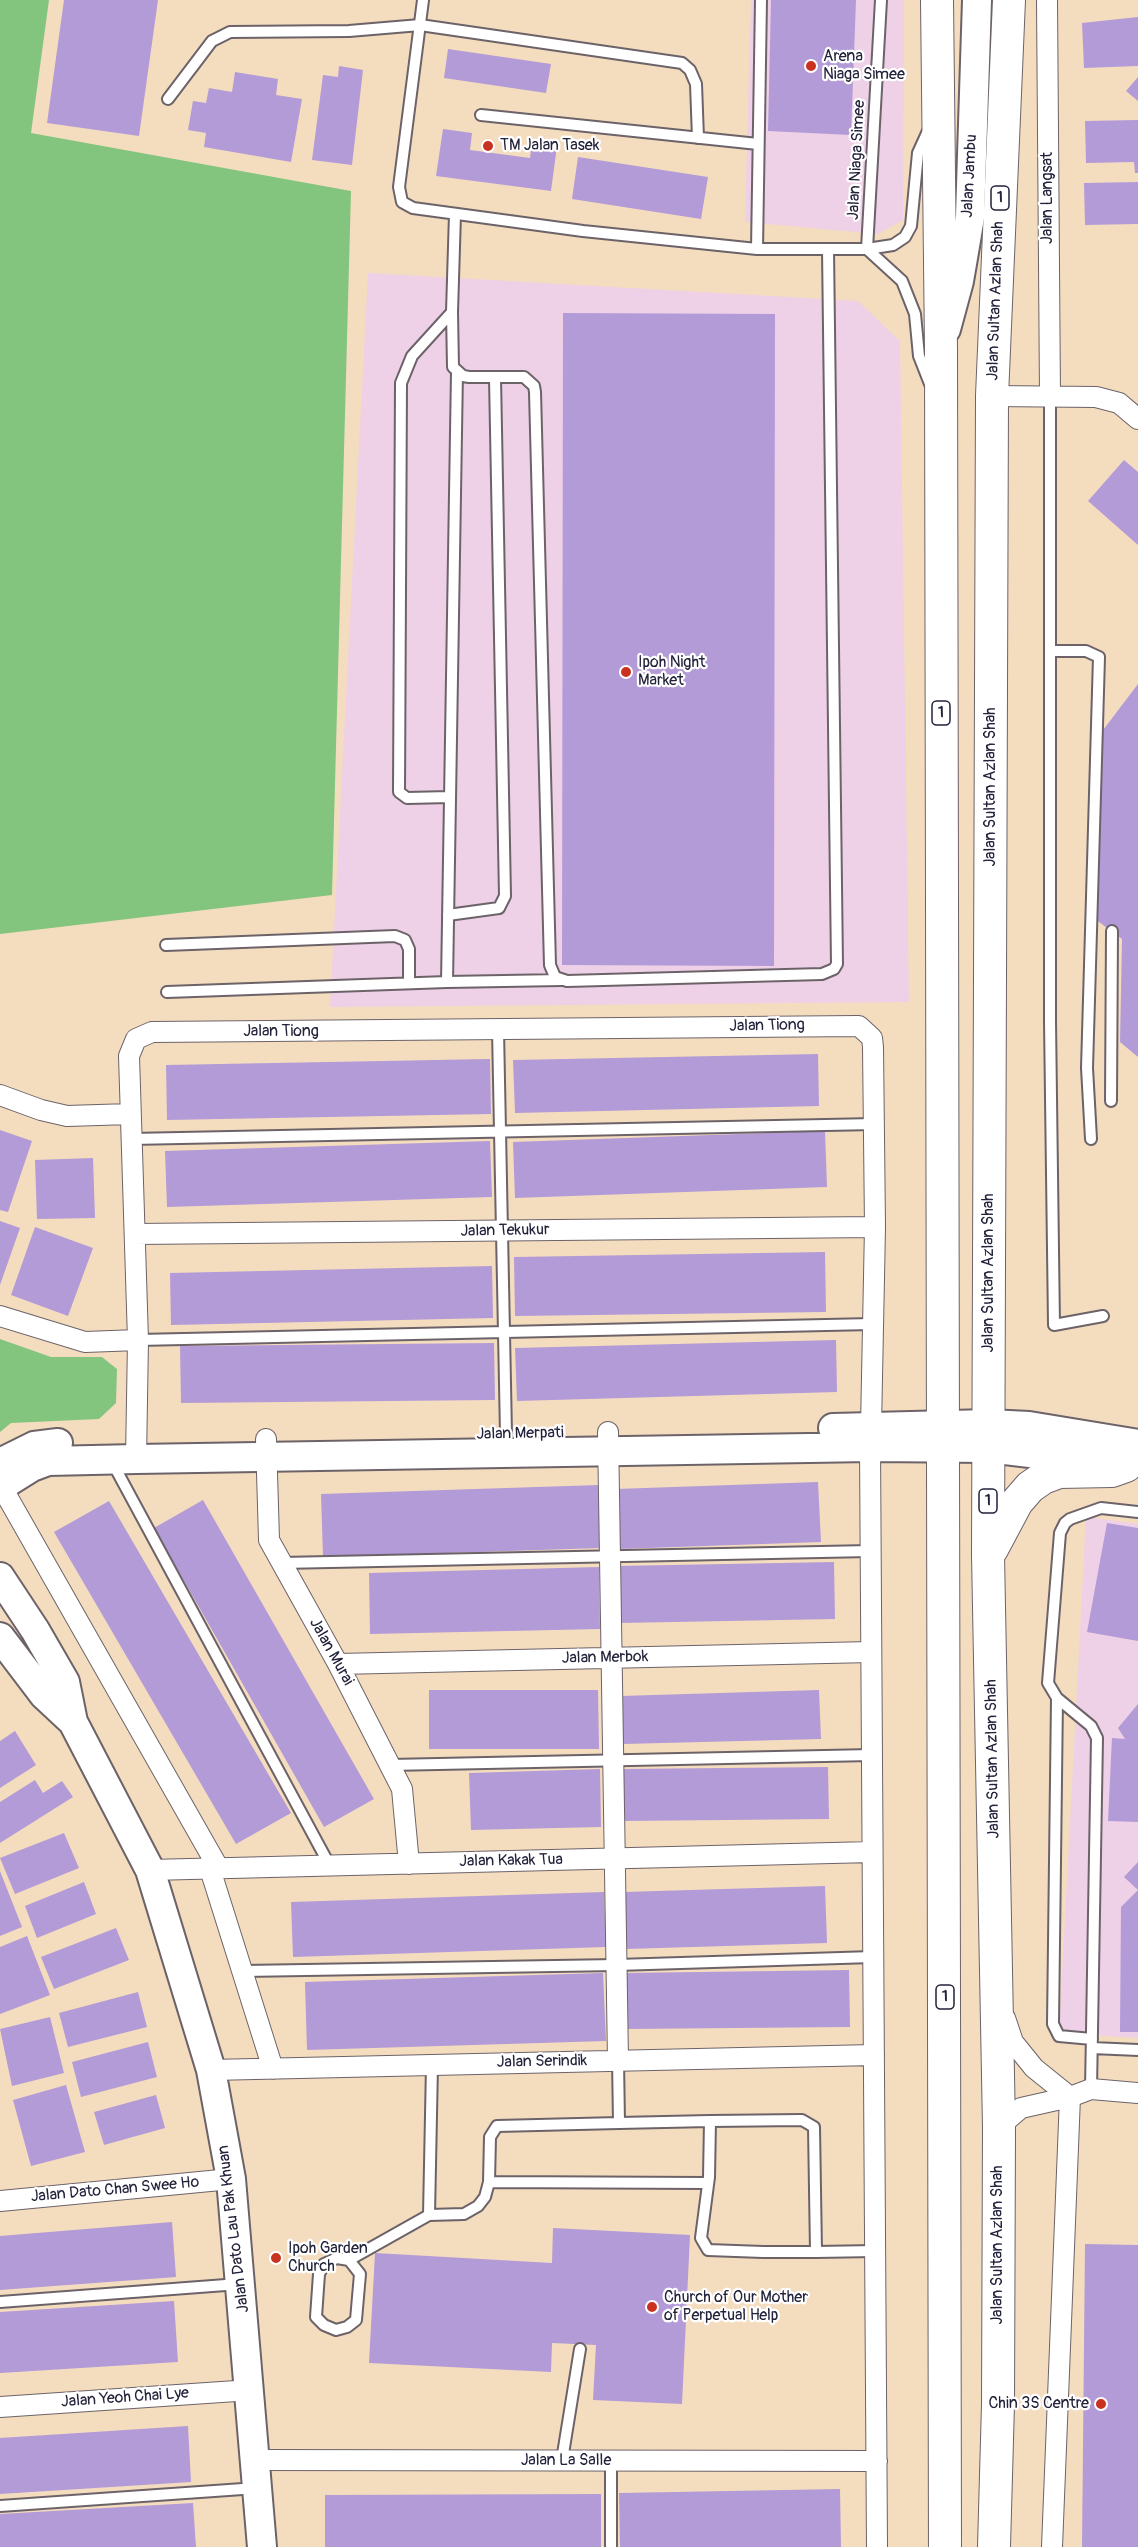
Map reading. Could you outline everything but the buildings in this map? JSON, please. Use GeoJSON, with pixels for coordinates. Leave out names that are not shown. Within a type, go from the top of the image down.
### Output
{"type":"FeatureCollection","features":[{"type":"Feature","properties":{"kind":"main road","name":"1"},"geometry":{"type":"LineString","coordinates":[[937,0],[941,349],[945,2547]]}},
{"type":"Feature","properties":{"kind":"main road","name":"Jalan Jambu"},"geometry":{"type":"LineString","coordinates":[[941,349],[959,281],[970,216],[977,0]]}},
{"type":"Feature","properties":{"kind":"main road","name":"Jalan Sultan Azlan Shah"},"geometry":{"type":"LineString","coordinates":[[994,2547],[998,2404],[999,2127],[988,1555],[992,396],[1009,0]]}},
{"type":"Feature","properties":{"kind":"main road","name":"Jalan Merpati"},"geometry":{"type":"LineString","coordinates":[[3,1498],[32,1467],[48,1461],[266,1448],[988,1436],[1086,1458],[1134,1460]]}},
{"type":"Feature","properties":{"kind":"main road","name":"Jalan Merpati"},"geometry":{"type":"LineString","coordinates":[[0,1463],[34,1446],[51,1443],[121,1455]]}},
{"type":"Feature","properties":{"kind":"main road"},"geometry":{"type":"LineString","coordinates":[[988,1555],[1017,1502],[1030,1487],[1043,1478],[1059,1472],[1112,1471],[1134,1460]]}},
{"type":"Feature","properties":{"kind":"main road"},"geometry":{"type":"LineString","coordinates":[[1,1584],[24,1669]]}},
{"type":"Feature","properties":{"kind":"main road","name":"Jalan Dato Lau Pak Khuan"},"geometry":{"type":"LineString","coordinates":[[1,1584],[65,1682],[74,1722],[150,1870],[210,2070],[231,2179],[251,2390],[262,2547]]}},
{"type":"Feature","properties":{"kind":"main road","name":"Jalan Dato Lau Pak Khuan"},"geometry":{"type":"LineString","coordinates":[[0,1637],[44,1695],[74,1722]]}},
{"type":"Feature","properties":{"kind":"street","name":"Jalan Langsat"},"geometry":{"type":"LineString","coordinates":[[1047,0],[1050,396]]}},
{"type":"Feature","properties":{"kind":"street"},"geometry":{"type":"LineString","coordinates":[[992,396],[1110,399],[1138,419]]}},
{"type":"Feature","properties":{"kind":"street","name":"Jalan Tiong"},"geometry":{"type":"LineString","coordinates":[[121,1455],[138,1340],[129,1056],[136,1039],[143,1034],[850,1024],[859,1026],[872,1038],[875,1124]]}},
{"type":"Feature","properties":{"kind":"street"},"geometry":{"type":"LineString","coordinates":[[0,1095],[41,1110],[67,1116],[130,1114]]}},
{"type":"Feature","properties":{"kind":"street"},"geometry":{"type":"LineString","coordinates":[[875,1124],[870,1551],[877,2547]]}},
{"type":"Feature","properties":{"kind":"street","name":"Jalan Tekukur"},"geometry":{"type":"LineString","coordinates":[[135,1234],[875,1227]]}},
{"type":"Feature","properties":{"kind":"street"},"geometry":{"type":"LineString","coordinates":[[0,1316],[85,1342],[138,1340]]}},
{"type":"Feature","properties":{"kind":"street"},"geometry":{"type":"LineString","coordinates":[[609,1442],[618,2060]]}},
{"type":"Feature","properties":{"kind":"street","name":"Jalan Murai"},"geometry":{"type":"LineString","coordinates":[[266,1448],[269,1540],[338,1664],[404,1796],[409,1864]]}},
{"type":"Feature","properties":{"kind":"street"},"geometry":{"type":"LineString","coordinates":[[3,1498],[214,1869],[273,2069]]}},
{"type":"Feature","properties":{"kind":"street","name":"Jalan Merbok"},"geometry":{"type":"LineString","coordinates":[[338,1664],[871,1652]]}},
{"type":"Feature","properties":{"kind":"street","name":"Jalan Kakak Tua"},"geometry":{"type":"LineString","coordinates":[[150,1870],[872,1852]]}},
{"type":"Feature","properties":{"kind":"street"},"geometry":{"type":"LineString","coordinates":[[998,1997],[1013,2042],[1034,2068],[1070,2097]]}},
{"type":"Feature","properties":{"kind":"street","name":"Jalan Serindik"},"geometry":{"type":"LineString","coordinates":[[210,2070],[874,2055]]}},
{"type":"Feature","properties":{"kind":"street"},"geometry":{"type":"LineString","coordinates":[[999,2127],[1022,2108],[1070,2097],[1091,2089],[1138,2094]]}},
{"type":"Feature","properties":{"kind":"street"},"geometry":{"type":"LineString","coordinates":[[1052,2547],[1070,2097]]}},
{"type":"Feature","properties":{"kind":"street","name":"Jalan Dato Chan Swee Ho"},"geometry":{"type":"LineString","coordinates":[[0,2200],[231,2179]]}},
{"type":"Feature","properties":{"kind":"street","name":"Jalan Yeoh Chai Lye"},"geometry":{"type":"LineString","coordinates":[[0,2407],[251,2390]]}},
{"type":"Feature","properties":{"kind":"street","name":"Jalan La Salle"},"geometry":{"type":"LineString","coordinates":[[256,2460],[877,2461]]}},
{"type":"Feature","properties":{"kind":"lane"},"geometry":{"type":"LineString","coordinates":[[423,0],[399,196],[407,206],[413,208],[583,231],[757,249],[867,249],[893,244],[905,237],[911,226],[918,153],[937,113]]}},
{"type":"Feature","properties":{"kind":"lane"},"geometry":{"type":"LineString","coordinates":[[757,249],[761,0]]}},
{"type":"Feature","properties":{"kind":"lane","name":"Jalan Niaga Simee"},"geometry":{"type":"LineString","coordinates":[[867,249],[881,0]]}},
{"type":"Feature","properties":{"kind":"lane"},"geometry":{"type":"LineString","coordinates":[[168,99],[212,41],[230,32],[349,31],[420,25],[682,63],[690,70],[696,84],[698,138]]}},
{"type":"Feature","properties":{"kind":"lane"},"geometry":{"type":"LineString","coordinates":[[481,115],[758,144]]}},
{"type":"Feature","properties":{"kind":"lane"},"geometry":{"type":"LineString","coordinates":[[447,982],[457,372],[452,360],[455,214]]}},
{"type":"Feature","properties":{"kind":"lane"},"geometry":{"type":"LineString","coordinates":[[167,992],[409,981],[822,974],[834,969],[837,964],[828,249]]}},
{"type":"Feature","properties":{"kind":"lane"},"geometry":{"type":"LineString","coordinates":[[867,249],[896,274],[909,297],[915,314],[919,356],[940,410]]}},
{"type":"Feature","properties":{"kind":"lane"},"geometry":{"type":"LineString","coordinates":[[450,797],[401,796],[399,768],[401,383],[412,356],[452,312]]}},
{"type":"Feature","properties":{"kind":"lane"},"geometry":{"type":"LineString","coordinates":[[457,372],[469,377],[524,377],[534,386],[550,965],[555,976],[561,980]]}},
{"type":"Feature","properties":{"kind":"lane"},"geometry":{"type":"LineString","coordinates":[[448,915],[498,908],[505,896],[495,378]]}},
{"type":"Feature","properties":{"kind":"lane"},"geometry":{"type":"LineString","coordinates":[[1050,396],[1054,1325],[1103,1316]]}},
{"type":"Feature","properties":{"kind":"lane"},"geometry":{"type":"LineString","coordinates":[[1050,651],[1086,651],[1099,657],[1087,1068],[1091,1139]]}},
{"type":"Feature","properties":{"kind":"lane"},"geometry":{"type":"LineString","coordinates":[[1111,1101],[1112,931]]}},
{"type":"Feature","properties":{"kind":"lane"},"geometry":{"type":"LineString","coordinates":[[166,945],[394,936],[405,940],[409,949],[409,981]]}},
{"type":"Feature","properties":{"kind":"lane"},"geometry":{"type":"LineString","coordinates":[[498,1030],[506,1444]]}},
{"type":"Feature","properties":{"kind":"lane"},"geometry":{"type":"LineString","coordinates":[[131,1139],[875,1124]]}},
{"type":"Feature","properties":{"kind":"lane"},"geometry":{"type":"LineString","coordinates":[[138,1340],[872,1324]]}},
{"type":"Feature","properties":{"kind":"lane"},"geometry":{"type":"LineString","coordinates":[[121,1455],[330,1866]]}},
{"type":"Feature","properties":{"kind":"lane"},"geometry":{"type":"LineString","coordinates":[[1091,2089],[1096,1734],[1091,1726],[1057,1698],[1048,1683],[1062,1528],[1070,1519],[1101,1508],[1138,1512]]}},
{"type":"Feature","properties":{"kind":"lane"},"geometry":{"type":"LineString","coordinates":[[281,1563],[870,1551]]}},
{"type":"Feature","properties":{"kind":"lane"},"geometry":{"type":"LineString","coordinates":[[1057,1698],[1053,2024],[1059,2036],[1092,2044],[1138,2050]]}},
{"type":"Feature","properties":{"kind":"lane"},"geometry":{"type":"LineString","coordinates":[[390,1765],[872,1755]]}},
{"type":"Feature","properties":{"kind":"lane"},"geometry":{"type":"LineString","coordinates":[[243,1971],[616,1965],[873,1957]]}},
{"type":"Feature","properties":{"kind":"lane"},"geometry":{"type":"LineString","coordinates":[[618,2060],[619,2123]]}},
{"type":"Feature","properties":{"kind":"lane"},"geometry":{"type":"LineString","coordinates":[[429,2215],[432,2065]]}},
{"type":"Feature","properties":{"kind":"lane"},"geometry":{"type":"LineString","coordinates":[[349,2260],[357,2266],[360,2274],[356,2320],[336,2330],[324,2325],[316,2317],[319,2274],[324,2264],[337,2258],[349,2260],[429,2215],[464,2214],[471,2210],[485,2197],[489,2182],[490,2137],[497,2126],[710,2121],[802,2120],[814,2127],[816,2252]]}},
{"type":"Feature","properties":{"kind":"lane"},"geometry":{"type":"LineString","coordinates":[[710,2121],[701,2238],[708,2250],[875,2251]]}},
{"type":"Feature","properties":{"kind":"lane"},"geometry":{"type":"LineString","coordinates":[[489,2182],[707,2183]]}},
{"type":"Feature","properties":{"kind":"lane"},"geometry":{"type":"LineString","coordinates":[[0,2302],[241,2284]]}},
{"type":"Feature","properties":{"kind":"lane"},"geometry":{"type":"LineString","coordinates":[[562,2460],[580,2349]]}},
{"type":"Feature","properties":{"kind":"lane"},"geometry":{"type":"LineString","coordinates":[[611,2461],[611,2547]]}},
{"type":"Feature","properties":{"kind":"lane"},"geometry":{"type":"LineString","coordinates":[[0,2506],[258,2488]]}},
{"type":"Feature","properties":{"kind":"shaded area","name":"Arena Niaga Simee"},"geometry":{"type":"Polygon","coordinates":[[[751,0],[904,0],[903,220],[878,234],[745,222],[751,0]]]}},
{"type":"Feature","properties":{"kind":"shaded area","name":"Ipoh Night Market"},"geometry":{"type":"Polygon","coordinates":[[[368,273],[858,301],[900,341],[909,1002],[330,1007],[368,273]]]}},
{"type":"Feature","properties":{"kind":"shaded area"},"geometry":{"type":"Polygon","coordinates":[[[1086,1517],[1138,1524],[1138,2038],[1059,2033],[1086,1517]]]}},
{"type":"Feature","properties":{"kind":"green space"},"geometry":{"type":"Polygon","coordinates":[[[0,0],[49,0],[31,133],[351,191],[332,895],[0,934],[0,0]]]}},
{"type":"Feature","properties":{"kind":"green space"},"geometry":{"type":"Polygon","coordinates":[[[0,1339],[51,1357],[102,1357],[117,1369],[116,1403],[99,1419],[11,1423],[0,1432],[0,1339]]]}},
{"type":"Feature","properties":{"kind":"place","name":"Arena Niaga Simee"},"geometry":{"type":"Point","coordinates":[811,66]}},
{"type":"Feature","properties":{"kind":"place","name":"TM Jalan Tasek"},"geometry":{"type":"Point","coordinates":[488,146]}},
{"type":"Feature","properties":{"kind":"place","name":"Ipoh Night Market"},"geometry":{"type":"Point","coordinates":[626,672]}},
{"type":"Feature","properties":{"kind":"place","name":"Ipoh Garden Church"},"geometry":{"type":"Point","coordinates":[276,2258]}},
{"type":"Feature","properties":{"kind":"place","name":"Church of Our Mother of Perpetual Help"},"geometry":{"type":"Point","coordinates":[652,2307]}},
{"type":"Feature","properties":{"kind":"place","name":"Chin 3S Centre"},"geometry":{"type":"Point","coordinates":[1101,2404]}}]}
